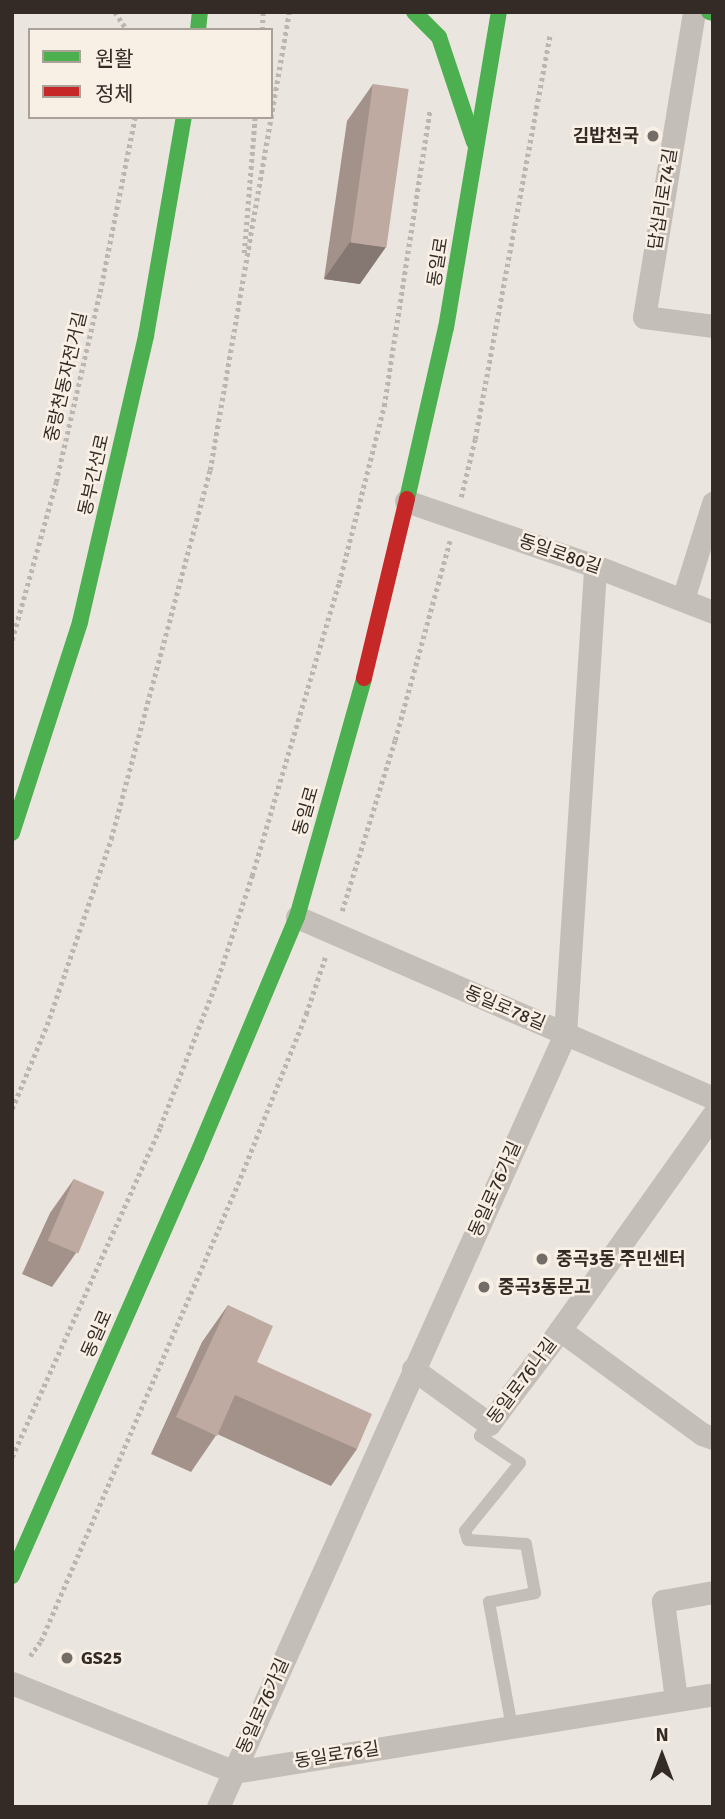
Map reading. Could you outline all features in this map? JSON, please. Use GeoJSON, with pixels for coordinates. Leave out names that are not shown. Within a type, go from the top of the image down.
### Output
{"type":"FeatureCollection","features":[{"type":"Feature","properties":{"kind":"main road"},"geometry":{"type":"LineString","coordinates":[[414,12],[439,37],[476,146]]}},
{"type":"Feature","properties":{"kind":"main road","name":"동일로"},"geometry":{"type":"LineString","coordinates":[[12,1576],[190,1170],[296,917],[369,661],[446,328],[499,12]]}},
{"type":"Feature","properties":{"kind":"main road","name":"동부간선로"},"geometry":{"type":"LineString","coordinates":[[12,833],[80,622],[146,336],[184,119]]}},
{"type":"Feature","properties":{"kind":"street","name":"답십리로74길"},"geometry":{"type":"LineString","coordinates":[[694,12],[644,317],[713,326]]}},
{"type":"Feature","properties":{"kind":"street","name":"동일로80길"},"geometry":{"type":"LineString","coordinates":[[406,501],[595,566],[713,612]]}},
{"type":"Feature","properties":{"kind":"street"},"geometry":{"type":"LineString","coordinates":[[683,599],[713,503]]}},
{"type":"Feature","properties":{"kind":"street","name":"동일로76가길"},"geometry":{"type":"LineString","coordinates":[[218,1807],[565,1034],[595,566]]}},
{"type":"Feature","properties":{"kind":"street","name":"동일로78길"},"geometry":{"type":"LineString","coordinates":[[296,917],[713,1098]]}},
{"type":"Feature","properties":{"kind":"street","name":"동일로76나길"},"geometry":{"type":"LineString","coordinates":[[489,1424],[560,1330],[713,1115]]}},
{"type":"Feature","properties":{"kind":"street"},"geometry":{"type":"LineString","coordinates":[[560,1330],[702,1434],[713,1438]]}},
{"type":"Feature","properties":{"kind":"street"},"geometry":{"type":"LineString","coordinates":[[413,1370],[489,1424]]}},
{"type":"Feature","properties":{"kind":"street"},"geometry":{"type":"LineString","coordinates":[[676,1699],[663,1601],[713,1592]]}},
{"type":"Feature","properties":{"kind":"street"},"geometry":{"type":"LineString","coordinates":[[12,1682],[234,1772]]}},
{"type":"Feature","properties":{"kind":"street","name":"동일로76길"},"geometry":{"type":"LineString","coordinates":[[234,1772],[713,1694]]}},
{"type":"Feature","properties":{"kind":"lane","name":"동일로76나길"},"geometry":{"type":"LineString","coordinates":[[489,1424],[480,1436],[520,1463],[465,1531],[468,1540],[526,1544],[535,1593],[489,1602],[512,1727]]}},
{"type":"Feature","properties":{"kind":"path"},"geometry":{"type":"LineString","coordinates":[[116,12],[126,28]]}},
{"type":"Feature","properties":{"kind":"path"},"geometry":{"type":"LineString","coordinates":[[273,101],[289,12]]}},
{"type":"Feature","properties":{"kind":"path"},"geometry":{"type":"LineString","coordinates":[[460,503],[475,439],[550,34]]}},
{"type":"Feature","properties":{"kind":"path"},"geometry":{"type":"LineString","coordinates":[[12,1457],[160,1127],[218,978],[252,876],[339,583],[384,406],[431,97]]}},
{"type":"Feature","properties":{"kind":"path","name":"중랑천동자전거길"},"geometry":{"type":"LineString","coordinates":[[12,640],[57,482],[100,292],[135,119]]}},
{"type":"Feature","properties":{"kind":"path"},"geometry":{"type":"LineString","coordinates":[[242,274],[255,119]]}},
{"type":"Feature","properties":{"kind":"path"},"geometry":{"type":"LineString","coordinates":[[12,1109],[47,1025],[111,839],[210,470],[270,119]]}},
{"type":"Feature","properties":{"kind":"path"},"geometry":{"type":"LineString","coordinates":[[341,915],[395,740],[452,532]]}},
{"type":"Feature","properties":{"kind":"path"},"geometry":{"type":"LineString","coordinates":[[30,1657],[41,1641],[229,1203],[306,1014],[329,948]]}},
{"type":"Feature","properties":{"kind":"building"},"geometry":{"type":"Polygon","coordinates":[[[373,84],[409,89],[386,247],[351,242],[373,84]]]}},
{"type":"Feature","properties":{"kind":"building"},"geometry":{"type":"Polygon","coordinates":[[[74,1179],[104,1192],[78,1254],[48,1241],[74,1179]]]}},
{"type":"Feature","properties":{"kind":"building"},"geometry":{"type":"Polygon","coordinates":[[[228,1305],[273,1326],[257,1362],[372,1414],[357,1449],[235,1395],[217,1436],[176,1417],[228,1305]]]}},
{"type":"Feature","properties":{"kind":"traffic: fast"},"geometry":{"type":"LineString","coordinates":[[198,28],[200,12]]}},
{"type":"Feature","properties":{"kind":"traffic: fast"},"geometry":{"type":"LineString","coordinates":[[414,12],[439,37],[474,142]]}},
{"type":"Feature","properties":{"kind":"traffic: fast"},"geometry":{"type":"LineString","coordinates":[[407,499],[446,328],[499,12]]}},
{"type":"Feature","properties":{"kind":"traffic: fast"},"geometry":{"type":"LineString","coordinates":[[709,12],[713,13]]}},
{"type":"Feature","properties":{"kind":"traffic: fast"},"geometry":{"type":"LineString","coordinates":[[12,833],[80,622],[146,336],[184,119]]}},
{"type":"Feature","properties":{"kind":"traffic: fast"},"geometry":{"type":"LineString","coordinates":[[12,1576],[196,1157],[297,917],[364,678]]}},
{"type":"Feature","properties":{"kind":"traffic: jam"},"geometry":{"type":"LineString","coordinates":[[364,678],[407,499]]}},
{"type":"Feature","properties":{"kind":"place","name":"김밥천국"},"geometry":{"type":"Point","coordinates":[653,136]}},
{"type":"Feature","properties":{"kind":"place","name":"중곡3동 주민센터"},"geometry":{"type":"Point","coordinates":[542,1259]}},
{"type":"Feature","properties":{"kind":"place","name":"중곡3동문고"},"geometry":{"type":"Point","coordinates":[484,1287]}},
{"type":"Feature","properties":{"kind":"place","name":"GS25"},"geometry":{"type":"Point","coordinates":[67,1658]}}]}
